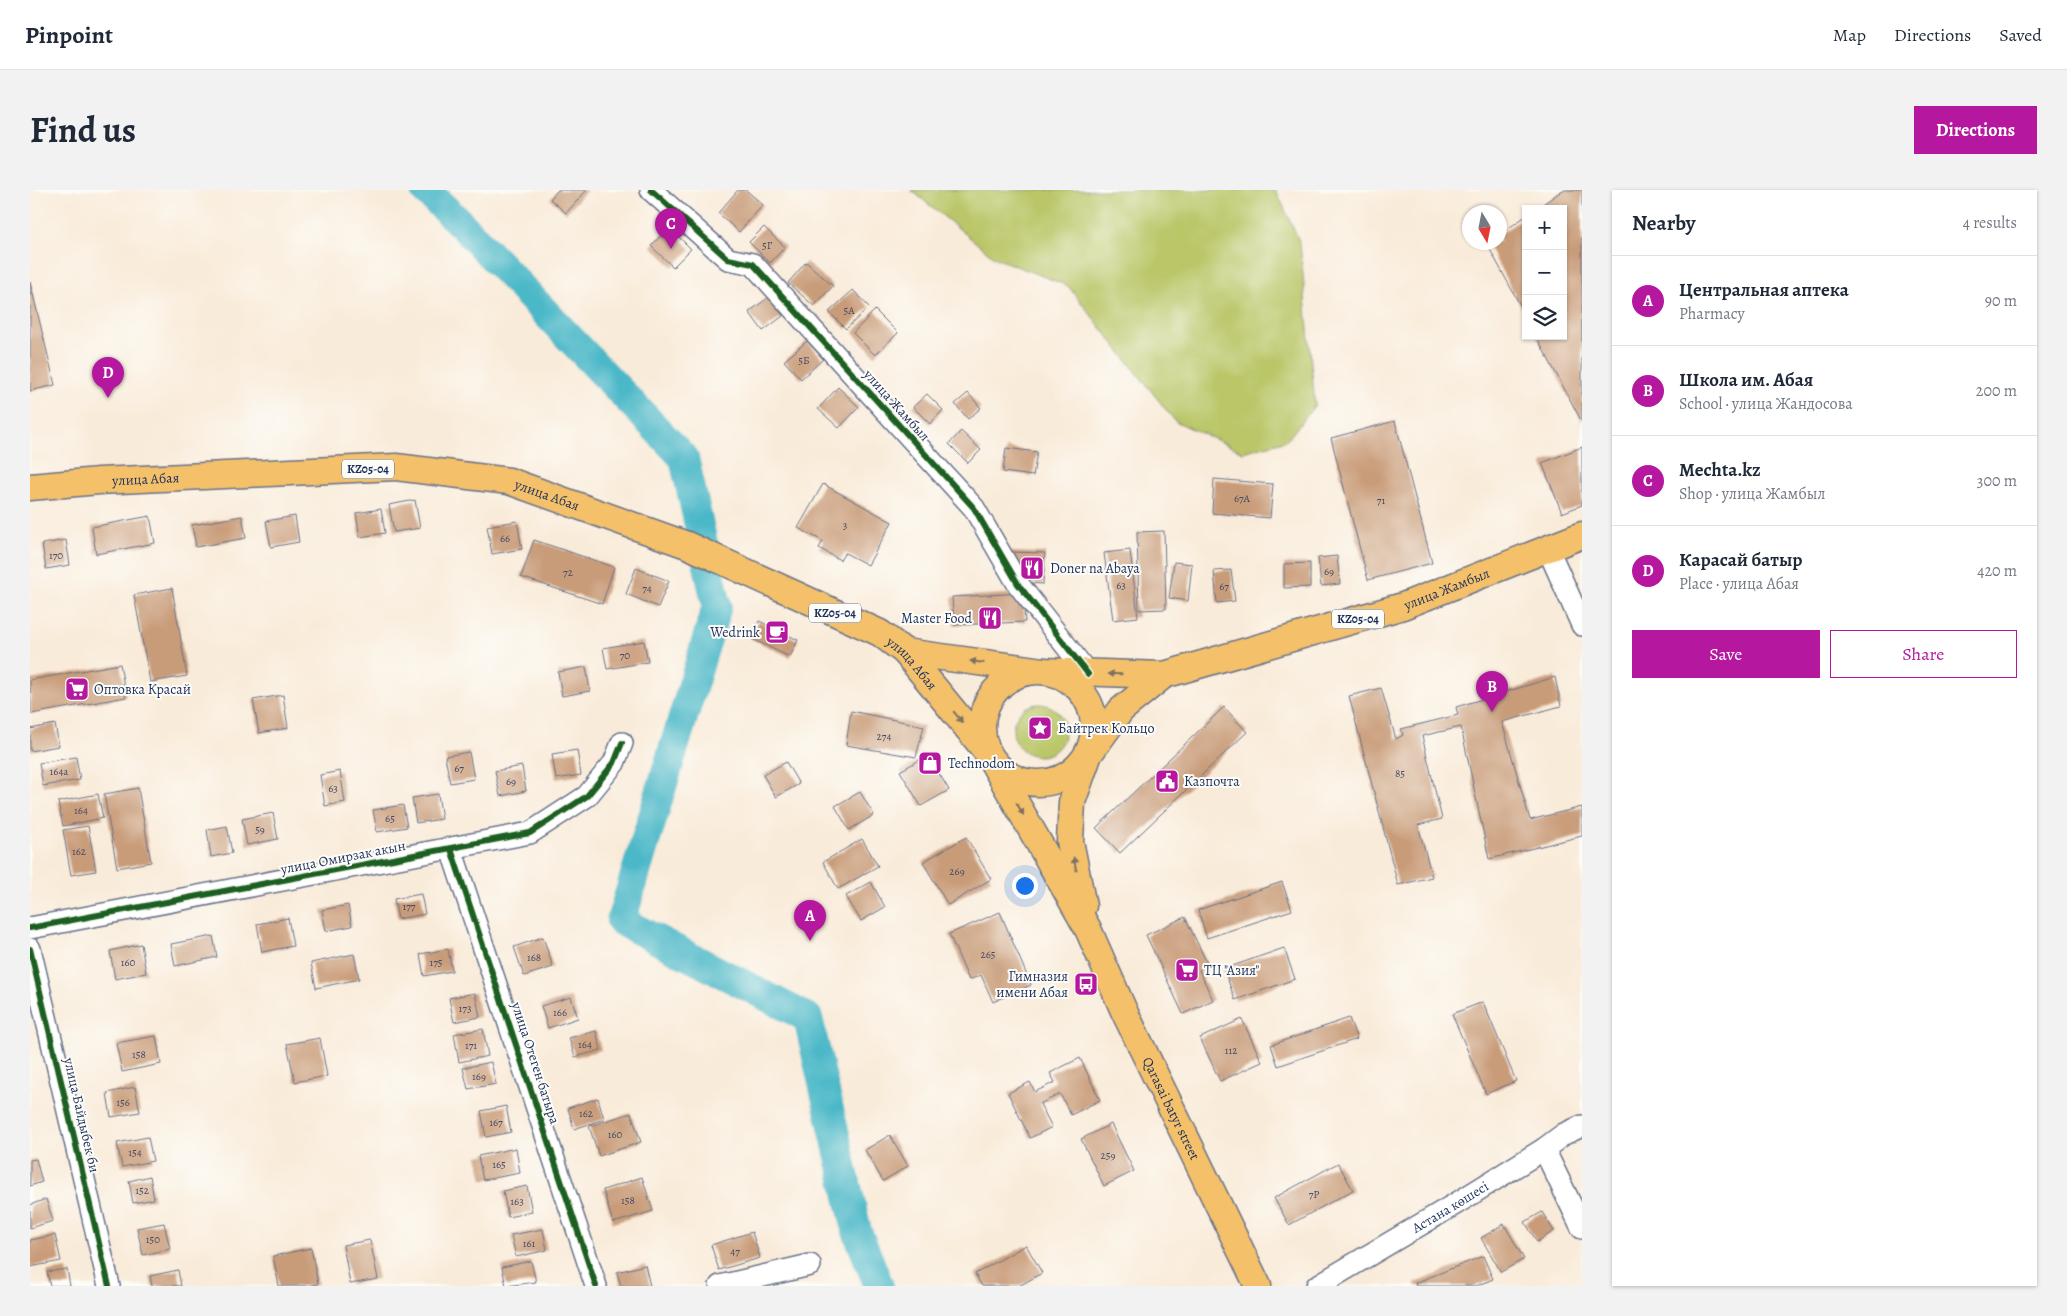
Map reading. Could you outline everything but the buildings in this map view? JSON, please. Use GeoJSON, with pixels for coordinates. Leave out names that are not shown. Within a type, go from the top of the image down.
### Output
{"type":"FeatureCollection","features":[{"type":"Feature","properties":{"kind":"main road","name":"улица Абая"},"geometry":{"type":"LineString","coordinates":[[30,487],[99,481],[396,467],[509,481],[687,545],[880,633],[905,652],[987,752]]}},
{"type":"Feature","properties":{"kind":"main road","name":"улица Жамбыл"},"geometry":{"type":"LineString","coordinates":[[905,652],[1043,671],[1164,676],[1403,606],[1582,534]]}},
{"type":"Feature","properties":{"kind":"main road","name":"KZ05-04"},"geometry":{"type":"LineString","coordinates":[[1043,671],[1061,675],[1077,686],[1088,700],[1094,718],[1095,736],[1089,754],[1078,768],[1063,778],[1046,784],[1037,784],[1011,777],[997,766],[987,752],[982,736],[982,719],[987,702],[997,688],[1010,678],[1026,672],[1043,671]]}},
{"type":"Feature","properties":{"kind":"main road","name":"улица Жамбыл"},"geometry":{"type":"LineString","coordinates":[[1089,754],[1121,710],[1164,676]]}},
{"type":"Feature","properties":{"kind":"main road"},"geometry":{"type":"LineString","coordinates":[[987,752],[1088,929]]}},
{"type":"Feature","properties":{"kind":"main road"},"geometry":{"type":"LineString","coordinates":[[1088,929],[1070,841],[1072,802],[1089,754]]}},
{"type":"Feature","properties":{"kind":"main road","name":"Qarasai batyr street"},"geometry":{"type":"LineString","coordinates":[[1088,929],[1124,1012],[1258,1286]]}},
{"type":"Feature","properties":{"kind":"street","name":"улица Жамбыл"},"geometry":{"type":"LineString","coordinates":[[651,190],[728,259],[753,264],[974,508],[1018,584],[1088,674]]}},
{"type":"Feature","properties":{"kind":"street"},"geometry":{"type":"LineString","coordinates":[[1548,549],[1582,625]]}},
{"type":"Feature","properties":{"kind":"street","name":"улица Омирзак акын"},"geometry":{"type":"LineString","coordinates":[[30,928],[530,833],[587,796],[614,763],[622,743]]}},
{"type":"Feature","properties":{"kind":"street","name":"улица Отеген батыра"},"geometry":{"type":"LineString","coordinates":[[451,849],[596,1286]]}},
{"type":"Feature","properties":{"kind":"street","name":"улица Байдыбек би"},"geometry":{"type":"LineString","coordinates":[[30,949],[109,1286]]}},
{"type":"Feature","properties":{"kind":"street","name":"Астана көшесі"},"geometry":{"type":"LineString","coordinates":[[1317,1286],[1544,1149],[1564,1134],[1582,1126]]}},
{"type":"Feature","properties":{"kind":"street"},"geometry":{"type":"LineString","coordinates":[[1544,1149],[1582,1228]]}},
{"type":"Feature","properties":{"kind":"street"},"geometry":{"type":"LineString","coordinates":[[720,1286],[810,1265]]}},
{"type":"Feature","properties":{"kind":"green space"},"geometry":{"type":"Polygon","coordinates":[[[911,190],[1276,190],[1300,243],[1315,405],[1287,440],[1243,452],[1175,421],[1068,286],[995,258],[911,190]]]}},
{"type":"Feature","properties":{"kind":"green space"},"geometry":{"type":"Polygon","coordinates":[[[1039,704],[1049,706],[1057,712],[1063,720],[1065,730],[1063,740],[1057,748],[1049,754],[1039,756],[1029,754],[1021,748],[1015,740],[1013,730],[1015,720],[1021,712],[1029,706],[1039,704]]]}},
{"type":"Feature","properties":{"kind":"waterway"},"geometry":{"type":"LineString","coordinates":[[425,190],[460,223],[684,458],[717,606],[621,921],[808,1018],[857,1231],[879,1286]]}},
{"type":"Feature","properties":{"kind":"cycle path"},"geometry":{"type":"LineString","coordinates":[[651,190],[728,259],[753,264],[974,508],[1018,584],[1088,674]]}},
{"type":"Feature","properties":{"kind":"cycle path"},"geometry":{"type":"LineString","coordinates":[[30,928],[530,833],[587,796],[614,763],[622,743]]}},
{"type":"Feature","properties":{"kind":"cycle path"},"geometry":{"type":"LineString","coordinates":[[451,849],[596,1286]]}},
{"type":"Feature","properties":{"kind":"cycle path"},"geometry":{"type":"LineString","coordinates":[[30,949],[109,1286]]}},
{"type":"Feature","properties":{"kind":"place","name":"Mechta.kz"},"geometry":{"type":"Point","coordinates":[671,249]}},
{"type":"Feature","properties":{"kind":"place","name":"Карасай батыр"},"geometry":{"type":"Point","coordinates":[108,398]}},
{"type":"Feature","properties":{"kind":"place","name":"Doner na Abaya"},"geometry":{"type":"Point","coordinates":[1032,568]}},
{"type":"Feature","properties":{"kind":"place","name":"Master Food"},"geometry":{"type":"Point","coordinates":[990,618]}},
{"type":"Feature","properties":{"kind":"place","name":"Wedrink"},"geometry":{"type":"Point","coordinates":[777,632]}},
{"type":"Feature","properties":{"kind":"place","name":"Оптовка Красай"},"geometry":{"type":"Point","coordinates":[77,689]}},
{"type":"Feature","properties":{"kind":"place","name":"Школа им. Абая"},"geometry":{"type":"Point","coordinates":[1492,712]}},
{"type":"Feature","properties":{"kind":"place","name":"Байтрек Кольцо"},"geometry":{"type":"Point","coordinates":[1040,728]}},
{"type":"Feature","properties":{"kind":"place","name":"Technodom"},"geometry":{"type":"Point","coordinates":[930,763]}},
{"type":"Feature","properties":{"kind":"place","name":"Казпочта"},"geometry":{"type":"Point","coordinates":[1167,781]}},
{"type":"Feature","properties":{"kind":"place","name":"Центральная аптека"},"geometry":{"type":"Point","coordinates":[810,941]}},
{"type":"Feature","properties":{"kind":"place","name":"ТЦ \"Азия\""},"geometry":{"type":"Point","coordinates":[1187,970]}},
{"type":"Feature","properties":{"kind":"place","name":"Гимназия имени Абая"},"geometry":{"type":"Point","coordinates":[1086,984]}}]}
